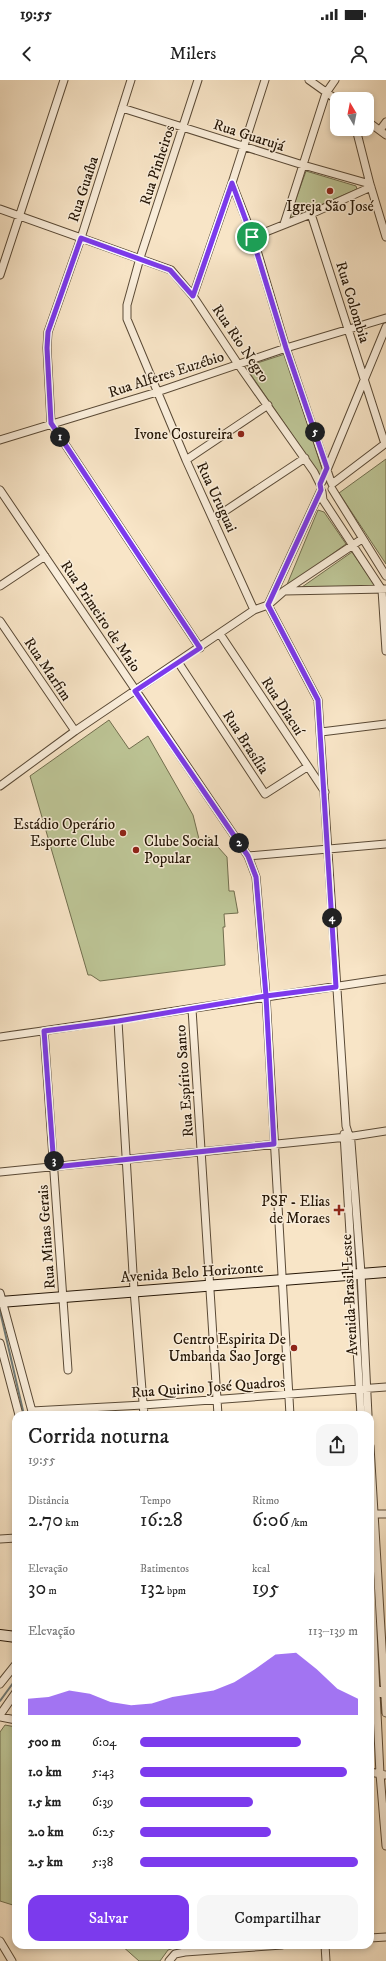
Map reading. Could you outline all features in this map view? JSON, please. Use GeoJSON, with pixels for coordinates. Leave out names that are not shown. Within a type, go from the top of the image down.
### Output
{"type":"FeatureCollection","features":[{"type":"Feature","properties":{"kind":"street"},"geometry":{"type":"LineString","coordinates":[[0,276],[64,80]]}},
{"type":"Feature","properties":{"kind":"street","name":"Rua Guaíba"},"geometry":{"type":"LineString","coordinates":[[51,423],[47,348],[48,332],[81,238],[131,80]]}},
{"type":"Feature","properties":{"kind":"street","name":"Rua Pinheiros"},"geometry":{"type":"LineString","coordinates":[[140,258],[198,80]]}},
{"type":"Feature","properties":{"kind":"street"},"geometry":{"type":"LineString","coordinates":[[193,296],[232,183],[264,80]]}},
{"type":"Feature","properties":{"kind":"street"},"geometry":{"type":"LineString","coordinates":[[309,80],[330,96]]}},
{"type":"Feature","properties":{"kind":"street"},"geometry":{"type":"LineString","coordinates":[[284,224],[326,93],[335,80]]}},
{"type":"Feature","properties":{"kind":"street","name":"Rua Guarujá"},"geometry":{"type":"LineString","coordinates":[[122,108],[370,186]]}},
{"type":"Feature","properties":{"kind":"street"},"geometry":{"type":"LineString","coordinates":[[374,125],[383,132],[386,122]]}},
{"type":"Feature","properties":{"kind":"street"},"geometry":{"type":"LineString","coordinates":[[358,136],[370,186],[386,237]]}},
{"type":"Feature","properties":{"kind":"street"},"geometry":{"type":"LineString","coordinates":[[232,183],[252,237],[286,348],[332,485],[362,539],[386,576]]}},
{"type":"Feature","properties":{"kind":"street"},"geometry":{"type":"LineString","coordinates":[[252,237],[312,214],[370,186]]}},
{"type":"Feature","properties":{"kind":"street","name":"Rua Rio Negro"},"geometry":{"type":"LineString","coordinates":[[0,209],[170,270],[193,296],[238,364],[305,458],[321,487],[323,500],[353,546],[384,589]]}},
{"type":"Feature","properties":{"kind":"street","name":"Rua Colombia"},"geometry":{"type":"LineString","coordinates":[[312,214],[364,382],[386,444]]}},
{"type":"Feature","properties":{"kind":"street","name":"Rua Uruguai"},"geometry":{"type":"LineString","coordinates":[[140,258],[127,305],[127,320],[186,460],[254,610]]}},
{"type":"Feature","properties":{"kind":"street","name":"Rua Alferes Euzébio"},"geometry":{"type":"LineString","coordinates":[[0,440],[51,423],[157,392],[286,348],[386,318]]}},
{"type":"Feature","properties":{"kind":"street"},"geometry":{"type":"LineString","coordinates":[[268,605],[321,487],[327,468],[386,327]]}},
{"type":"Feature","properties":{"kind":"street"},"geometry":{"type":"LineString","coordinates":[[186,460],[268,405]]}},
{"type":"Feature","properties":{"kind":"street"},"geometry":{"type":"LineString","coordinates":[[51,423],[200,648]]}},
{"type":"Feature","properties":{"kind":"street"},"geometry":{"type":"LineString","coordinates":[[321,487],[328,493],[332,485],[386,444]]}},
{"type":"Feature","properties":{"kind":"street"},"geometry":{"type":"LineString","coordinates":[[213,519],[305,458]]}},
{"type":"Feature","properties":{"kind":"street"},"geometry":{"type":"LineString","coordinates":[[321,487],[327,480],[332,485]]}},
{"type":"Feature","properties":{"kind":"street","name":"Rua Primeiro de Maio"},"geometry":{"type":"LineString","coordinates":[[0,490],[248,856],[256,877],[266,996],[281,1280],[290,1411]]}},
{"type":"Feature","properties":{"kind":"street"},"geometry":{"type":"LineString","coordinates":[[0,786],[75,731],[200,648],[254,610],[268,605],[284,592],[362,539]]}},
{"type":"Feature","properties":{"kind":"street"},"geometry":{"type":"LineString","coordinates":[[0,586],[45,556]]}},
{"type":"Feature","properties":{"kind":"street"},"geometry":{"type":"LineString","coordinates":[[284,592],[384,589],[386,651]]}},
{"type":"Feature","properties":{"kind":"street","name":"Avenida Brasil Leste"},"geometry":{"type":"LineString","coordinates":[[268,605],[318,700],[346,1126],[357,1274],[363,1306],[363,1389],[361,1411]]}},
{"type":"Feature","properties":{"kind":"street","name":"Rua Marfim"},"geometry":{"type":"LineString","coordinates":[[0,621],[75,731]]}},
{"type":"Feature","properties":{"kind":"street","name":"Rua Diacuí"},"geometry":{"type":"LineString","coordinates":[[220,634],[325,792]]}},
{"type":"Feature","properties":{"kind":"street","name":"Rua Brasília"},"geometry":{"type":"LineString","coordinates":[[178,662],[265,794],[307,767]]}},
{"type":"Feature","properties":{"kind":"street"},"geometry":{"type":"LineString","coordinates":[[321,732],[386,724]]}},
{"type":"Feature","properties":{"kind":"street"},"geometry":{"type":"LineString","coordinates":[[248,856],[328,851],[386,844]]}},
{"type":"Feature","properties":{"kind":"street"},"geometry":{"type":"LineString","coordinates":[[0,1037],[118,1021],[266,996],[386,979]]}},
{"type":"Feature","properties":{"kind":"street","name":"Rua Espírito Santo"},"geometry":{"type":"LineString","coordinates":[[192,1009],[202,1151],[208,1286],[218,1411]]}},
{"type":"Feature","properties":{"kind":"street"},"geometry":{"type":"LineString","coordinates":[[118,1021],[134,1290],[144,1411]]}},
{"type":"Feature","properties":{"kind":"street","name":"Rua Minas Gerais"},"geometry":{"type":"LineString","coordinates":[[44,1031],[68,1370]]}},
{"type":"Feature","properties":{"kind":"street"},"geometry":{"type":"LineString","coordinates":[[0,1172],[347,1137],[386,1131]]}},
{"type":"Feature","properties":{"kind":"street","name":"Avenida Belo Horizonte"},"geometry":{"type":"LineString","coordinates":[[1,1299],[64,1298],[134,1290],[208,1286],[386,1272]]}},
{"type":"Feature","properties":{"kind":"street","name":"Avenida Brasil Leste"},"geometry":{"type":"LineString","coordinates":[[357,1274],[355,1306],[363,1389],[367,1411]]}},
{"type":"Feature","properties":{"kind":"street"},"geometry":{"type":"LineString","coordinates":[[1,1299],[32,1411]]}},
{"type":"Feature","properties":{"kind":"street"},"geometry":{"type":"LineString","coordinates":[[355,1306],[363,1306]]}},
{"type":"Feature","properties":{"kind":"street"},"geometry":{"type":"LineString","coordinates":[[0,1343],[18,1411]]}},
{"type":"Feature","properties":{"kind":"street","name":"Rua Quirino José Quadros"},"geometry":{"type":"LineString","coordinates":[[60,1411],[386,1387]]}},
{"type":"Feature","properties":{"kind":"street"},"geometry":{"type":"LineString","coordinates":[[374,1514],[386,1514]]}},
{"type":"Feature","properties":{"kind":"street"},"geometry":{"type":"LineString","coordinates":[[0,1539],[12,1538]]}},
{"type":"Feature","properties":{"kind":"street"},"geometry":{"type":"LineString","coordinates":[[374,1585],[384,1659],[379,1692],[386,1846]]}},
{"type":"Feature","properties":{"kind":"street"},"geometry":{"type":"LineString","coordinates":[[0,1634],[12,1636]]}},
{"type":"Feature","properties":{"kind":"street"},"geometry":{"type":"LineString","coordinates":[[374,1668],[379,1692],[386,1713]]}},
{"type":"Feature","properties":{"kind":"street"},"geometry":{"type":"LineString","coordinates":[[0,1684],[12,1669]]}},
{"type":"Feature","properties":{"kind":"street"},"geometry":{"type":"LineString","coordinates":[[12,1698],[0,1716],[12,1719]]}},
{"type":"Feature","properties":{"kind":"street"},"geometry":{"type":"LineString","coordinates":[[374,1938],[386,1937]]}},
{"type":"Feature","properties":{"kind":"street"},"geometry":{"type":"LineString","coordinates":[[1,1945],[12,1961]]}},
{"type":"Feature","properties":{"kind":"street"},"geometry":{"type":"LineString","coordinates":[[169,1961],[175,1954],[227,1949]]}},
{"type":"Feature","properties":{"kind":"street"},"geometry":{"type":"LineString","coordinates":[[325,1949],[326,1961]]}},
{"type":"Feature","properties":{"kind":"green space"},"geometry":{"type":"Polygon","coordinates":[[[306,171],[356,186],[357,189],[291,218],[290,216],[306,171]]]}},
{"type":"Feature","properties":{"kind":"green space"},"geometry":{"type":"Polygon","coordinates":[[[285,354],[323,472],[320,475],[247,369],[248,366],[285,354]]]}},
{"type":"Feature","properties":{"kind":"green space"},"geometry":{"type":"Polygon","coordinates":[[[386,459],[386,564],[339,493],[386,459]]]}},
{"type":"Feature","properties":{"kind":"green space"},"geometry":{"type":"Polygon","coordinates":[[[318,510],[324,512],[346,544],[286,587],[318,510]]]}},
{"type":"Feature","properties":{"kind":"green space"},"geometry":{"type":"Polygon","coordinates":[[[352,552],[376,587],[302,587],[352,552]]]}},
{"type":"Feature","properties":{"kind":"green space","name":"Clube Social Popular"},"geometry":{"type":"Polygon","coordinates":[[[109,720],[129,749],[148,736],[193,815],[200,843],[209,837],[227,857],[229,891],[234,891],[238,913],[224,914],[225,927],[223,927],[225,965],[100,981],[91,975],[88,975],[30,776],[109,720]]]}},
{"type":"Feature","properties":{"kind":"green space"},"geometry":{"type":"Polygon","coordinates":[[[5,1725],[12,1726],[12,1905],[0,1901],[0,1732],[5,1725]]]}},
{"type":"Feature","properties":{"kind":"green space"},"geometry":{"type":"Polygon","coordinates":[[[126,1949],[171,1949],[168,1950],[160,1961],[139,1961],[126,1949]]]}},
{"type":"Feature","properties":{"kind":"waterway"},"geometry":{"type":"LineString","coordinates":[[0,1311],[23,1411]]}},
{"type":"Feature","properties":{"kind":"waterway"},"geometry":{"type":"LineString","coordinates":[[0,1701],[12,1684]]}},
{"type":"Feature","properties":{"kind":"place","name":"Igreja São José"},"geometry":{"type":"Point","coordinates":[330,191]}},
{"type":"Feature","properties":{"kind":"place","name":"Ivone Costureira"},"geometry":{"type":"Point","coordinates":[241,434]}},
{"type":"Feature","properties":{"kind":"place","name":"Estádio Operário Esporte Clube"},"geometry":{"type":"Point","coordinates":[123,833]}},
{"type":"Feature","properties":{"kind":"place","name":"Clube Social Popular"},"geometry":{"type":"Point","coordinates":[136,850]}},
{"type":"Feature","properties":{"kind":"place","name":"PSF - Elias de Moraes"},"geometry":{"type":"Point","coordinates":[339,1210]}},
{"type":"Feature","properties":{"kind":"place","name":"Centro Espirita De Umbanda Sao Jorge"},"geometry":{"type":"Point","coordinates":[294,1348]}},
{"type":"Feature","properties":{"kind":"route"},"geometry":{"type":"LineString","coordinates":[[252,237],[232,183],[193,296],[170,270],[156,263],[81,238],[48,332],[47,348],[51,423],[200,648],[135,691],[248,856],[256,877],[266,996],[118,1021],[44,1031],[54,1167],[274,1144],[266,996],[336,987],[325,792],[318,700],[268,605],[321,490],[320,484],[327,468],[294,374],[252,237]]}}]}
